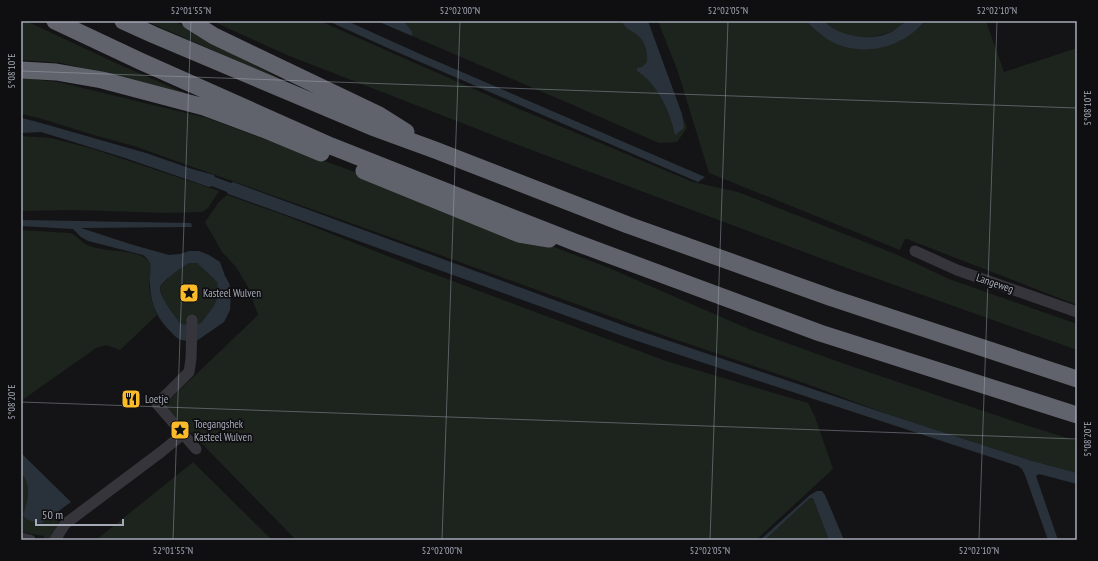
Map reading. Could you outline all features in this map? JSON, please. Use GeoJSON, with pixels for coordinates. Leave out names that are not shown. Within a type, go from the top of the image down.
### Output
{"type":"FeatureCollection","features":[{"type":"Feature","properties":{"kind":"highway"},"geometry":{"type":"LineString","coordinates":[[55,21],[140,61],[331,146],[577,243],[820,333],[1077,415]]}},
{"type":"Feature","properties":{"kind":"highway"},"geometry":{"type":"LineString","coordinates":[[123,21],[372,127],[436,150],[628,225],[832,298],[1077,379]]}},
{"type":"Feature","properties":{"kind":"highway"},"geometry":{"type":"LineString","coordinates":[[190,21],[214,36],[379,115],[436,150]]}},
{"type":"Feature","properties":{"kind":"highway"},"geometry":{"type":"LineString","coordinates":[[21,70],[56,72],[102,80],[204,108],[263,129],[519,234],[577,243]]}},
{"type":"Feature","properties":{"kind":"street","name":"Langeweg"},"geometry":{"type":"LineString","coordinates":[[915,251],[957,270],[1077,312]]}},
{"type":"Feature","properties":{"kind":"street"},"geometry":{"type":"LineString","coordinates":[[192,320],[189,372],[157,404],[196,449]]}},
{"type":"Feature","properties":{"kind":"street"},"geometry":{"type":"LineString","coordinates":[[55,540],[65,524],[183,434]]}},
{"type":"Feature","properties":{"kind":"street"},"geometry":{"type":"LineString","coordinates":[[21,538],[30,540]]}},
{"type":"Feature","properties":{"kind":"shaded area"},"geometry":{"type":"Polygon","coordinates":[[[21,21],[26,21],[187,94],[61,63],[21,60],[21,21]]]}},
{"type":"Feature","properties":{"kind":"shaded area"},"geometry":{"type":"Polygon","coordinates":[[[146,21],[175,21],[208,41],[279,78],[278,79],[146,21]]]}},
{"type":"Feature","properties":{"kind":"shaded area"},"geometry":{"type":"Polygon","coordinates":[[[212,21],[320,21],[512,106],[693,182],[738,192],[898,255],[949,279],[1077,324],[1077,350],[847,268],[534,151],[287,55],[212,21]]]}},
{"type":"Feature","properties":{"kind":"shaded area"},"geometry":{"type":"Polygon","coordinates":[[[328,21],[347,21],[705,177],[698,182],[328,21]]]}},
{"type":"Feature","properties":{"kind":"shaded area"},"geometry":{"type":"Polygon","coordinates":[[[377,21],[404,21],[412,32],[412,36],[377,21]]]}},
{"type":"Feature","properties":{"kind":"shaded area"},"geometry":{"type":"Polygon","coordinates":[[[384,21],[647,21],[687,128],[677,142],[659,143],[412,36],[412,33],[384,21]]]}},
{"type":"Feature","properties":{"kind":"shaded area"},"geometry":{"type":"Polygon","coordinates":[[[622,21],[648,21],[682,114],[684,128],[675,135],[670,117],[662,99],[651,83],[637,71],[637,68],[642,67],[647,62],[647,54],[644,43],[626,27],[622,21]]]}},
{"type":"Feature","properties":{"kind":"shaded area"},"geometry":{"type":"Polygon","coordinates":[[[658,21],[806,21],[818,32],[842,46],[919,28],[925,21],[986,21],[1004,72],[1077,48],[1077,305],[907,239],[905,239],[900,250],[709,173],[678,72],[658,21]]]}},
{"type":"Feature","properties":{"kind":"shaded area"},"geometry":{"type":"Polygon","coordinates":[[[806,21],[824,21],[838,31],[847,34],[874,37],[891,32],[909,21],[925,21],[915,31],[892,44],[879,48],[853,49],[827,39],[806,21]]]}},
{"type":"Feature","properties":{"kind":"shaded area"},"geometry":{"type":"Polygon","coordinates":[[[824,21],[908,21],[899,28],[888,33],[865,37],[843,34],[824,21]]]}},
{"type":"Feature","properties":{"kind":"shaded area"},"geometry":{"type":"Polygon","coordinates":[[[21,78],[58,82],[207,118],[407,191],[609,268],[751,330],[842,363],[1077,441],[1077,473],[1029,460],[887,414],[807,384],[668,337],[134,146],[21,114],[21,78]]]}},
{"type":"Feature","properties":{"kind":"shaded area"},"geometry":{"type":"Polygon","coordinates":[[[21,118],[146,153],[214,175],[215,177],[231,183],[233,182],[628,327],[887,414],[1029,460],[1077,473],[1077,484],[1039,474],[1036,476],[1058,540],[1048,540],[1025,475],[1022,469],[1018,466],[625,337],[228,194],[227,192],[212,186],[209,187],[122,157],[41,132],[21,133],[21,118]]]}},
{"type":"Feature","properties":{"kind":"shaded area"},"geometry":{"type":"Polygon","coordinates":[[[21,136],[51,138],[93,149],[219,191],[208,208],[202,212],[167,213],[74,210],[21,211],[21,136]]]}},
{"type":"Feature","properties":{"kind":"shaded area"},"geometry":{"type":"Polygon","coordinates":[[[227,195],[281,214],[418,268],[666,361],[808,403],[815,417],[833,469],[756,540],[296,540],[164,405],[258,315],[248,287],[236,267],[222,252],[205,222],[219,202],[227,195]]]}},
{"type":"Feature","properties":{"kind":"shaded area"},"geometry":{"type":"Polygon","coordinates":[[[21,220],[191,223],[192,227],[81,228],[169,255],[189,251],[199,251],[209,255],[220,262],[229,283],[231,293],[230,310],[224,322],[195,342],[179,339],[167,328],[156,312],[151,293],[151,269],[149,262],[143,255],[88,241],[81,237],[73,229],[21,226],[21,220]],[[189,263],[168,278],[160,288],[162,297],[181,324],[191,325],[201,323],[213,307],[219,295],[217,282],[197,263],[189,263]]]}},
{"type":"Feature","properties":{"kind":"shaded area"},"geometry":{"type":"Polygon","coordinates":[[[21,230],[70,233],[75,235],[87,245],[108,250],[129,252],[147,259],[151,266],[149,290],[157,315],[120,350],[106,345],[96,348],[21,401],[21,230]]]}},
{"type":"Feature","properties":{"kind":"shaded area"},"geometry":{"type":"Polygon","coordinates":[[[189,263],[197,263],[217,282],[219,295],[213,307],[201,323],[191,325],[181,324],[164,301],[160,288],[169,277],[189,263]]]}},
{"type":"Feature","properties":{"kind":"shaded area"},"geometry":{"type":"Polygon","coordinates":[[[21,453],[71,502],[41,524],[26,519],[23,515],[28,488],[25,478],[21,474],[21,453]]]}},
{"type":"Feature","properties":{"kind":"shaded area"},"geometry":{"type":"Polygon","coordinates":[[[193,462],[272,540],[96,540],[192,463],[193,462]]]}},
{"type":"Feature","properties":{"kind":"shaded area"},"geometry":{"type":"Polygon","coordinates":[[[21,474],[25,478],[28,488],[23,515],[41,524],[54,515],[59,522],[51,538],[48,539],[44,538],[44,536],[21,532],[21,474]]]}},
{"type":"Feature","properties":{"kind":"shaded area"},"geometry":{"type":"Polygon","coordinates":[[[817,491],[822,491],[825,495],[844,540],[829,540],[813,498],[810,498],[765,540],[760,540],[810,495],[817,491]]]}},
{"type":"Feature","properties":{"kind":"shaded area"},"geometry":{"type":"Polygon","coordinates":[[[810,498],[813,498],[829,540],[765,540],[810,498]]]}},
{"type":"Feature","properties":{"kind":"place","name":"Kasteel Wulven"},"geometry":{"type":"Point","coordinates":[189,293]}},
{"type":"Feature","properties":{"kind":"place","name":"Loetje"},"geometry":{"type":"Point","coordinates":[131,399]}},
{"type":"Feature","properties":{"kind":"place","name":"Toegangshek Kasteel Wulven"},"geometry":{"type":"Point","coordinates":[180,430]}}]}
